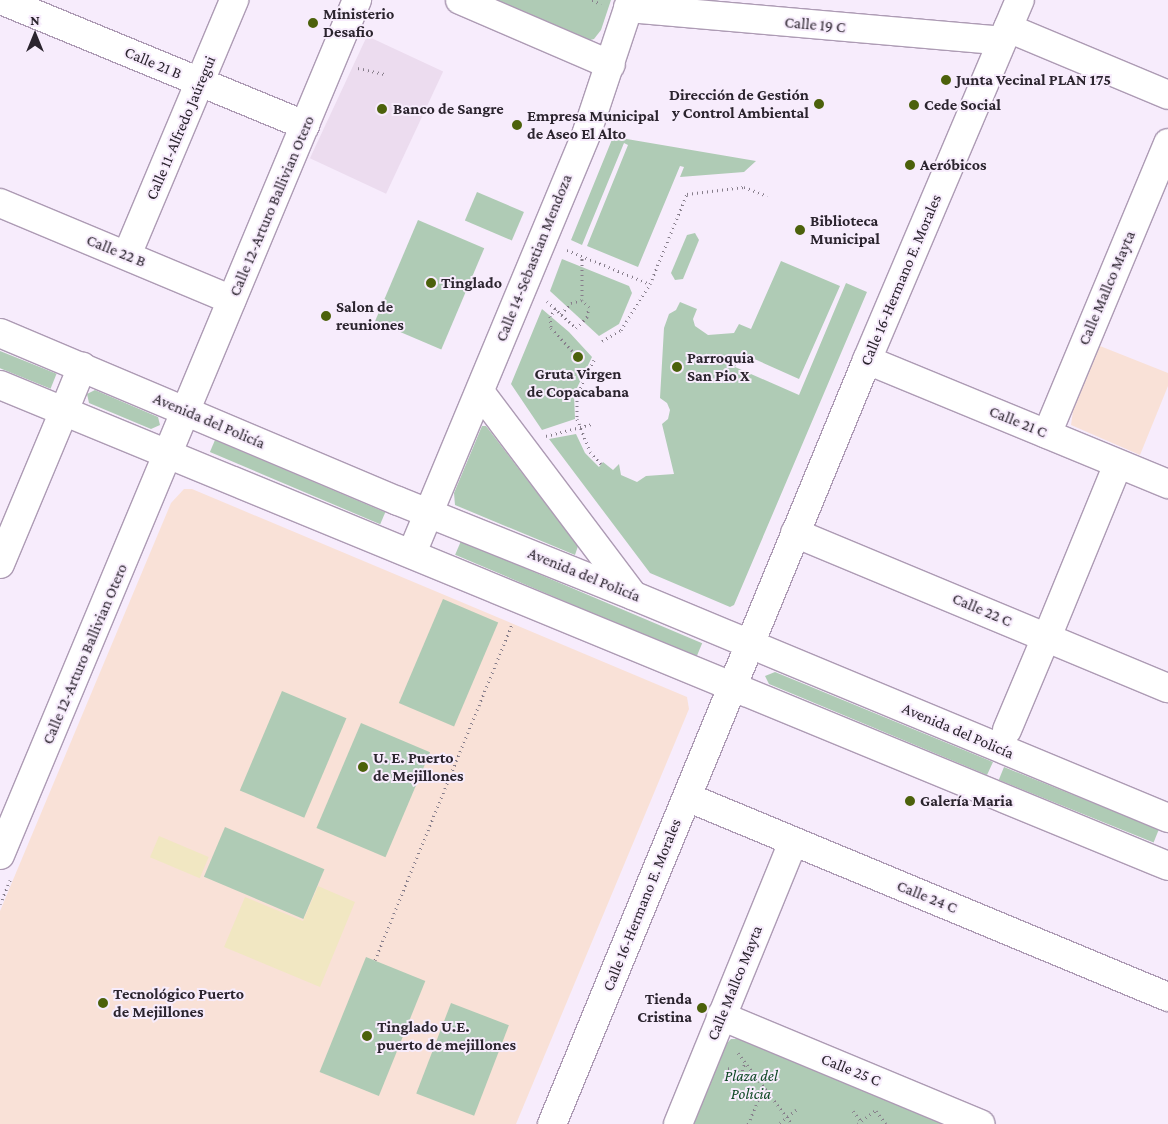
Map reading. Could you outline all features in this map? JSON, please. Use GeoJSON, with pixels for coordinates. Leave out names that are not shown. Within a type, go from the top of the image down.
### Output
{"type":"FeatureCollection","features":[{"type":"Feature","properties":{"kind":"street","name":"Calle 21 B"},"geometry":{"type":"LineString","coordinates":[[1,0],[30,6],[200,83],[305,125]]}},
{"type":"Feature","properties":{"kind":"street","name":"Calle 11-Alfredo Jaúregui"},"geometry":{"type":"LineString","coordinates":[[127,255],[234,0]]}},
{"type":"Feature","properties":{"kind":"street","name":"Calle 12-Arturo Ballivian Otero"},"geometry":{"type":"LineString","coordinates":[[0,855],[170,454],[357,0]]}},
{"type":"Feature","properties":{"kind":"street"},"geometry":{"type":"LineString","coordinates":[[460,0],[611,65]]}},
{"type":"Feature","properties":{"kind":"street","name":"Calle 16-Hermano E. Morales"},"geometry":{"type":"LineString","coordinates":[[552,1124],[867,360],[1020,0]]}},
{"type":"Feature","properties":{"kind":"street","name":"Calle 14-Sebastian Mendoza"},"geometry":{"type":"LineString","coordinates":[[412,553],[587,132],[611,65],[629,4]]}},
{"type":"Feature","properties":{"kind":"street","name":"Calle 19 C"},"geometry":{"type":"LineString","coordinates":[[629,4],[1005,34],[1168,95]]}},
{"type":"Feature","properties":{"kind":"street","name":"Calle Mallco Mayta"},"geometry":{"type":"LineString","coordinates":[[1047,434],[1168,143]]}},
{"type":"Feature","properties":{"kind":"street","name":"Calle 22 B"},"geometry":{"type":"LineString","coordinates":[[0,203],[232,300]]}},
{"type":"Feature","properties":{"kind":"street","name":"Avenida del Policía"},"geometry":{"type":"LineString","coordinates":[[0,333],[429,513],[632,595],[1168,818]]}},
{"type":"Feature","properties":{"kind":"street","name":"Calle 21 C"},"geometry":{"type":"LineString","coordinates":[[867,360],[1168,484]]}},
{"type":"Feature","properties":{"kind":"street"},"geometry":{"type":"LineString","coordinates":[[0,564],[9,516],[64,411],[82,367]]}},
{"type":"Feature","properties":{"kind":"street"},"geometry":{"type":"LineString","coordinates":[[0,385],[412,553],[1168,866]]}},
{"type":"Feature","properties":{"kind":"street"},"geometry":{"type":"LineString","coordinates":[[480,392],[632,595]]}},
{"type":"Feature","properties":{"kind":"street"},"geometry":{"type":"LineString","coordinates":[[1007,730],[1113,476]]}},
{"type":"Feature","properties":{"kind":"street","name":"Calle 22 C"},"geometry":{"type":"LineString","coordinates":[[795,533],[1168,688]]}},
{"type":"Feature","properties":{"kind":"street","name":"Calle 24 C"},"geometry":{"type":"LineString","coordinates":[[686,797],[1168,997]]}},
{"type":"Feature","properties":{"kind":"street","name":"Calle Mallco Mayta"},"geometry":{"type":"LineString","coordinates":[[678,1124],[793,842]]}},
{"type":"Feature","properties":{"kind":"street","name":"Calle 25 C"},"geometry":{"type":"LineString","coordinates":[[721,1016],[980,1124]]}},
{"type":"Feature","properties":{"kind":"path"},"geometry":{"type":"LineString","coordinates":[[592,0],[601,4]]}},
{"type":"Feature","properties":{"kind":"path"},"geometry":{"type":"LineString","coordinates":[[354,67],[384,74]]}},
{"type":"Feature","properties":{"kind":"path"},"geometry":{"type":"LineString","coordinates":[[602,341],[622,330],[650,284],[687,194],[744,187],[767,196]]}},
{"type":"Feature","properties":{"kind":"path"},"geometry":{"type":"LineString","coordinates":[[566,250],[650,284]]}},
{"type":"Feature","properties":{"kind":"path"},"geometry":{"type":"LineString","coordinates":[[582,256],[582,300]]}},
{"type":"Feature","properties":{"kind":"path"},"geometry":{"type":"LineString","coordinates":[[546,300],[576,328],[590,311],[588,304],[582,300]]}},
{"type":"Feature","properties":{"kind":"path"},"geometry":{"type":"LineString","coordinates":[[561,314],[571,304],[582,300]]}},
{"type":"Feature","properties":{"kind":"path"},"geometry":{"type":"LineString","coordinates":[[556,309],[550,316],[551,328],[578,357]]}},
{"type":"Feature","properties":{"kind":"path"},"geometry":{"type":"LineString","coordinates":[[594,360],[577,395],[579,427],[590,452],[601,464]]}},
{"type":"Feature","properties":{"kind":"path"},"geometry":{"type":"LineString","coordinates":[[546,435],[592,424]]}},
{"type":"Feature","properties":{"kind":"path"},"geometry":{"type":"LineString","coordinates":[[375,960],[513,622]]}},
{"type":"Feature","properties":{"kind":"path"},"geometry":{"type":"LineString","coordinates":[[0,904],[4,896]]}},
{"type":"Feature","properties":{"kind":"path"},"geometry":{"type":"LineString","coordinates":[[735,1049],[792,1124]]}},
{"type":"Feature","properties":{"kind":"path"},"geometry":{"type":"LineString","coordinates":[[739,1080],[745,1063]]}},
{"type":"Feature","properties":{"kind":"path"},"geometry":{"type":"LineString","coordinates":[[748,1124],[764,1087]]}},
{"type":"Feature","properties":{"kind":"path"},"geometry":{"type":"LineString","coordinates":[[853,1111],[859,1123],[884,1104]]}},
{"type":"Feature","properties":{"kind":"path"},"geometry":{"type":"LineString","coordinates":[[780,1122],[796,1110]]}},
{"type":"Feature","properties":{"kind":"path"},"geometry":{"type":"LineString","coordinates":[[876,1110],[886,1124]]}},
{"type":"Feature","properties":{"kind":"shaded area","name":"Banco de Sangre"},"geometry":{"type":"Polygon","coordinates":[[[367,36],[443,71],[386,194],[310,158],[367,36]]]}},
{"type":"Feature","properties":{"kind":"shaded area"},"geometry":{"type":"Polygon","coordinates":[[[1100,346],[1168,373],[1168,386],[1140,455],[1071,425],[1073,411],[1100,346]]]}},
{"type":"Feature","properties":{"kind":"shaded area","name":"U. E. Puerto de Mejillones"},"geometry":{"type":"Polygon","coordinates":[[[184,489],[192,489],[687,697],[689,709],[516,1124],[0,1124],[0,911],[171,503],[184,489]]]}},
{"type":"Feature","properties":{"kind":"green space"},"geometry":{"type":"Polygon","coordinates":[[[480,0],[611,0],[601,30],[594,39],[583,42],[480,0]]]}},
{"type":"Feature","properties":{"kind":"green space"},"geometry":{"type":"Polygon","coordinates":[[[613,137],[756,161],[744,172],[680,177],[684,167],[680,166],[638,267],[587,246],[628,145],[624,143],[582,245],[571,240],[613,137]]]}},
{"type":"Feature","properties":{"kind":"green space"},"geometry":{"type":"Polygon","coordinates":[[[477,192],[524,212],[512,240],[465,221],[477,192]]]}},
{"type":"Feature","properties":{"kind":"green space"},"geometry":{"type":"Polygon","coordinates":[[[418,220],[484,248],[441,349],[375,321],[418,220]]]}},
{"type":"Feature","properties":{"kind":"green space"},"geometry":{"type":"Polygon","coordinates":[[[695,233],[699,240],[683,279],[675,280],[671,273],[687,235],[695,233]]]}},
{"type":"Feature","properties":{"kind":"green space"},"geometry":{"type":"Polygon","coordinates":[[[562,259],[629,286],[632,293],[619,324],[599,336],[550,291],[562,259]]]}},
{"type":"Feature","properties":{"kind":"green space"},"geometry":{"type":"Polygon","coordinates":[[[781,261],[840,286],[799,379],[741,353],[735,367],[799,395],[846,283],[867,292],[734,605],[730,607],[650,573],[549,439],[576,434],[585,453],[599,467],[603,462],[613,470],[619,464],[621,475],[637,482],[646,476],[674,474],[662,424],[668,419],[670,410],[667,403],[660,398],[664,328],[669,314],[676,310],[680,302],[697,309],[693,319],[695,326],[708,335],[734,333],[739,324],[751,329],[781,261]]]}},
{"type":"Feature","properties":{"kind":"green space"},"geometry":{"type":"Polygon","coordinates":[[[542,309],[569,332],[592,357],[574,394],[575,419],[542,430],[511,384],[542,309]]]}},
{"type":"Feature","properties":{"kind":"green space"},"geometry":{"type":"Polygon","coordinates":[[[0,351],[57,374],[51,389],[0,368],[0,351]]]}},
{"type":"Feature","properties":{"kind":"green space"},"geometry":{"type":"Polygon","coordinates":[[[95,390],[158,417],[160,425],[151,429],[89,403],[87,394],[95,390]]]}},
{"type":"Feature","properties":{"kind":"green space"},"geometry":{"type":"Polygon","coordinates":[[[482,426],[486,426],[578,546],[575,555],[455,505],[454,493],[482,426]]]}},
{"type":"Feature","properties":{"kind":"green space"},"geometry":{"type":"Polygon","coordinates":[[[215,440],[385,512],[380,524],[210,452],[215,440]]]}},
{"type":"Feature","properties":{"kind":"green space"},"geometry":{"type":"Polygon","coordinates":[[[461,541],[702,643],[696,657],[455,555],[461,541]]]}},
{"type":"Feature","properties":{"kind":"green space"},"geometry":{"type":"Polygon","coordinates":[[[443,599],[498,622],[454,726],[399,703],[443,599]]]}},
{"type":"Feature","properties":{"kind":"green space"},"geometry":{"type":"Polygon","coordinates":[[[775,672],[993,762],[987,775],[769,684],[765,676],[775,672]]]}},
{"type":"Feature","properties":{"kind":"green space"},"geometry":{"type":"Polygon","coordinates":[[[282,691],[346,718],[304,818],[240,790],[282,691]]]}},
{"type":"Feature","properties":{"kind":"green space"},"geometry":{"type":"Polygon","coordinates":[[[361,723],[430,752],[385,857],[316,828],[361,723]]]}},
{"type":"Feature","properties":{"kind":"green space"},"geometry":{"type":"Polygon","coordinates":[[[1004,767],[1159,830],[1154,843],[999,780],[1004,767]]]}},
{"type":"Feature","properties":{"kind":"green space"},"geometry":{"type":"Polygon","coordinates":[[[225,827],[324,869],[303,919],[204,877],[225,827]]]}},
{"type":"Feature","properties":{"kind":"green space","name":"Tinglado U.E. puerto de mejillones"},"geometry":{"type":"Polygon","coordinates":[[[366,957],[425,981],[379,1096],[320,1072],[366,957]]]}},
{"type":"Feature","properties":{"kind":"green space"},"geometry":{"type":"Polygon","coordinates":[[[451,1003],[509,1025],[474,1116],[416,1094],[451,1003]]]}},
{"type":"Feature","properties":{"kind":"green space","name":"Plaza del Policia"},"geometry":{"type":"Polygon","coordinates":[[[731,1039],[739,1039],[944,1124],[692,1124],[726,1044],[731,1039]]]}},
{"type":"Feature","properties":{"kind":"sand"},"geometry":{"type":"Polygon","coordinates":[[[159,836],[209,857],[200,878],[150,857],[159,836]]]}},
{"type":"Feature","properties":{"kind":"sand"},"geometry":{"type":"Polygon","coordinates":[[[318,886],[355,902],[320,987],[224,947],[245,897],[303,921],[318,886]]]}},
{"type":"Feature","properties":{"kind":"place","name":"Ministerio Desafio"},"geometry":{"type":"Point","coordinates":[313,23]}},
{"type":"Feature","properties":{"kind":"place","name":"Junta Vecinal PLAN 175"},"geometry":{"type":"Point","coordinates":[946,80]}},
{"type":"Feature","properties":{"kind":"place","name":"Dirección de Gestión y Control Ambiental"},"geometry":{"type":"Point","coordinates":[819,104]}},
{"type":"Feature","properties":{"kind":"place","name":"Cede Social"},"geometry":{"type":"Point","coordinates":[914,105]}},
{"type":"Feature","properties":{"kind":"place","name":"Banco de Sangre"},"geometry":{"type":"Point","coordinates":[382,109]}},
{"type":"Feature","properties":{"kind":"place","name":"Empresa Municipal de Aseo El Alto"},"geometry":{"type":"Point","coordinates":[517,125]}},
{"type":"Feature","properties":{"kind":"place","name":"Aeróbicos"},"geometry":{"type":"Point","coordinates":[910,165]}},
{"type":"Feature","properties":{"kind":"place","name":"Biblioteca Municipal"},"geometry":{"type":"Point","coordinates":[800,230]}},
{"type":"Feature","properties":{"kind":"place","name":"Tinglado"},"geometry":{"type":"Point","coordinates":[431,283]}},
{"type":"Feature","properties":{"kind":"place","name":"Salon de reuniones"},"geometry":{"type":"Point","coordinates":[326,316]}},
{"type":"Feature","properties":{"kind":"place","name":"Gruta Virgen de Copacabana"},"geometry":{"type":"Point","coordinates":[578,357]}},
{"type":"Feature","properties":{"kind":"place","name":"Parroquia San Pio X"},"geometry":{"type":"Point","coordinates":[677,367]}},
{"type":"Feature","properties":{"kind":"place","name":"U. E. Puerto de Mejillones"},"geometry":{"type":"Point","coordinates":[363,767]}},
{"type":"Feature","properties":{"kind":"place","name":"Galería Maria"},"geometry":{"type":"Point","coordinates":[910,801]}},
{"type":"Feature","properties":{"kind":"place","name":"Tecnológico Puerto de Mejillones"},"geometry":{"type":"Point","coordinates":[103,1003]}},
{"type":"Feature","properties":{"kind":"place","name":"Tienda Cristina"},"geometry":{"type":"Point","coordinates":[702,1008]}},
{"type":"Feature","properties":{"kind":"place","name":"Tinglado U.E. puerto de mejillones"},"geometry":{"type":"Point","coordinates":[367,1036]}}]}
